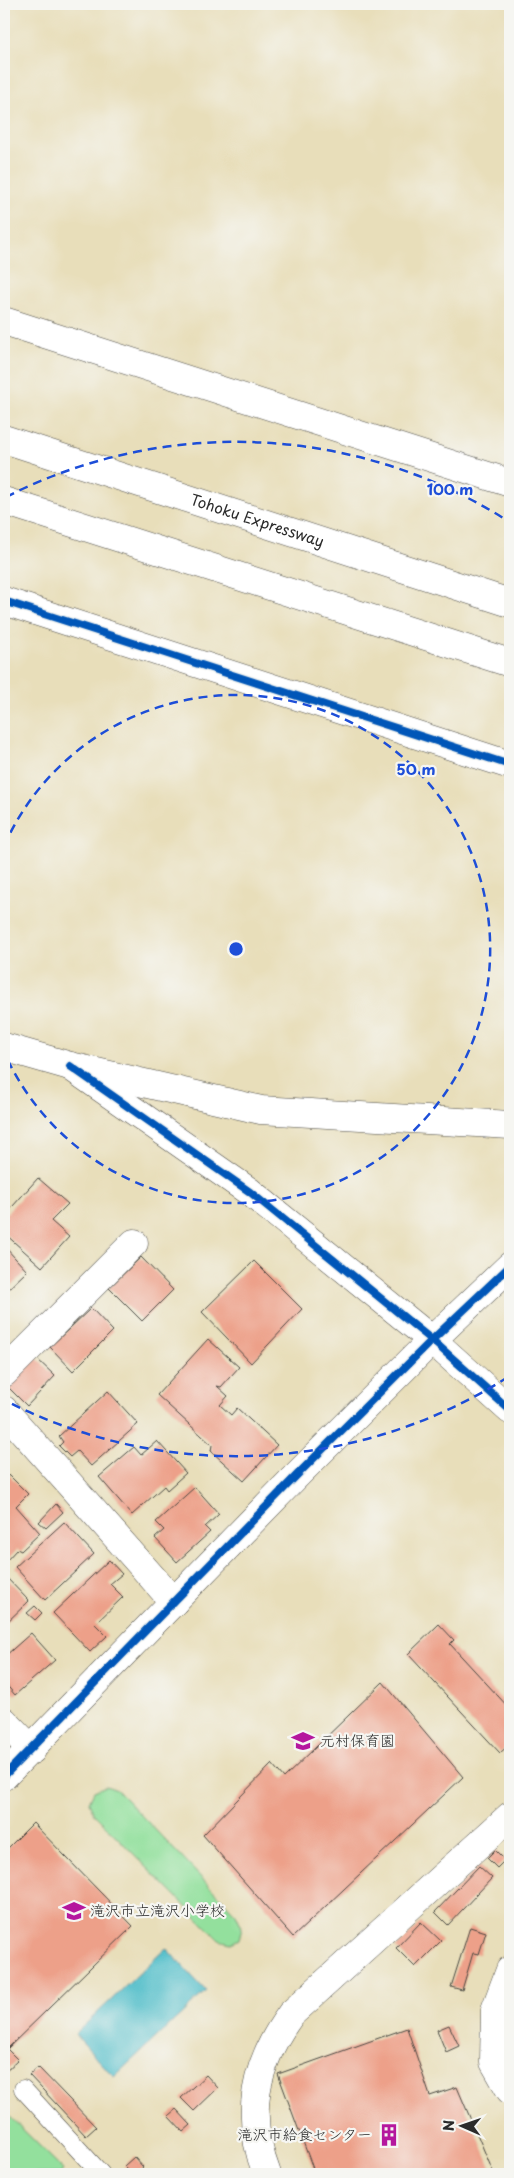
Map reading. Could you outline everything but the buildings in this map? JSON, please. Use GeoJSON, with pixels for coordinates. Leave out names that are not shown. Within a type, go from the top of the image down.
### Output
{"type":"FeatureCollection","features":[{"type":"Feature","properties":{"kind":"main road"},"geometry":{"type":"LineString","coordinates":[[4,321],[510,483]]}},
{"type":"Feature","properties":{"kind":"main road","name":"Tohoku Expressway"},"geometry":{"type":"LineString","coordinates":[[4,439],[510,603]]}},
{"type":"Feature","properties":{"kind":"main road"},"geometry":{"type":"LineString","coordinates":[[4,501],[510,663]]}},
{"type":"Feature","properties":{"kind":"main road"},"geometry":{"type":"LineString","coordinates":[[4,601],[510,765]]}},
{"type":"Feature","properties":{"kind":"main road"},"geometry":{"type":"LineString","coordinates":[[4,1047],[70,1066],[262,1110],[510,1124]]}},
{"type":"Feature","properties":{"kind":"main road"},"geometry":{"type":"LineString","coordinates":[[70,1066],[250,1192],[432,1340],[510,1410]]}},
{"type":"Feature","properties":{"kind":"main road"},"geometry":{"type":"LineString","coordinates":[[4,1373],[134,1243]]}},
{"type":"Feature","properties":{"kind":"main road"},"geometry":{"type":"LineString","coordinates":[[4,1776],[32,1750],[174,1602],[432,1340],[510,1266]]}},
{"type":"Feature","properties":{"kind":"main road"},"geometry":{"type":"LineString","coordinates":[[4,1410],[174,1602]]}},
{"type":"Feature","properties":{"kind":"main road"},"geometry":{"type":"LineString","coordinates":[[4,1721],[32,1750]]}},
{"type":"Feature","properties":{"kind":"main road"},"geometry":{"type":"LineString","coordinates":[[266,2174],[258,2152],[254,2119],[256,2087],[266,2056],[278,2032],[291,2014],[510,1816]]}},
{"type":"Feature","properties":{"kind":"main road"},"geometry":{"type":"LineString","coordinates":[[510,1970],[496,2010],[494,2062],[510,2090]]}},
{"type":"Feature","properties":{"kind":"lane"},"geometry":{"type":"LineString","coordinates":[[23,2090],[101,2174]]}},
{"type":"Feature","properties":{"kind":"green space"},"geometry":{"type":"Polygon","coordinates":[[[106,1786],[117,1790],[236,1914],[242,1927],[239,1939],[231,1943],[219,1940],[94,1814],[89,1802],[94,1791],[106,1786]]]}},
{"type":"Feature","properties":{"kind":"green space"},"geometry":{"type":"Polygon","coordinates":[[[4,2111],[63,2169],[60,2174],[4,2174],[4,2111]]]}},
{"type":"Feature","properties":{"kind":"water"},"geometry":{"type":"Polygon","coordinates":[[[166,1948],[206,1991],[114,2077],[75,2034],[166,1948]]]}},
{"type":"Feature","properties":{"kind":"cycle path"},"geometry":{"type":"LineString","coordinates":[[4,601],[510,765]]}},
{"type":"Feature","properties":{"kind":"cycle path"},"geometry":{"type":"LineString","coordinates":[[70,1066],[250,1192],[432,1340],[510,1410]]}},
{"type":"Feature","properties":{"kind":"cycle path"},"geometry":{"type":"LineString","coordinates":[[4,1776],[298,1474],[432,1340],[510,1266]]}},
{"type":"Feature","properties":{"kind":"place","name":"元村保育園"},"geometry":{"type":"Point","coordinates":[303,1741]}},
{"type":"Feature","properties":{"kind":"place","name":"滝沢市立滝沢小学校"},"geometry":{"type":"Point","coordinates":[74,1911]}},
{"type":"Feature","properties":{"kind":"place","name":"滝沢市給食センター"},"geometry":{"type":"Point","coordinates":[389,2135]}}]}
